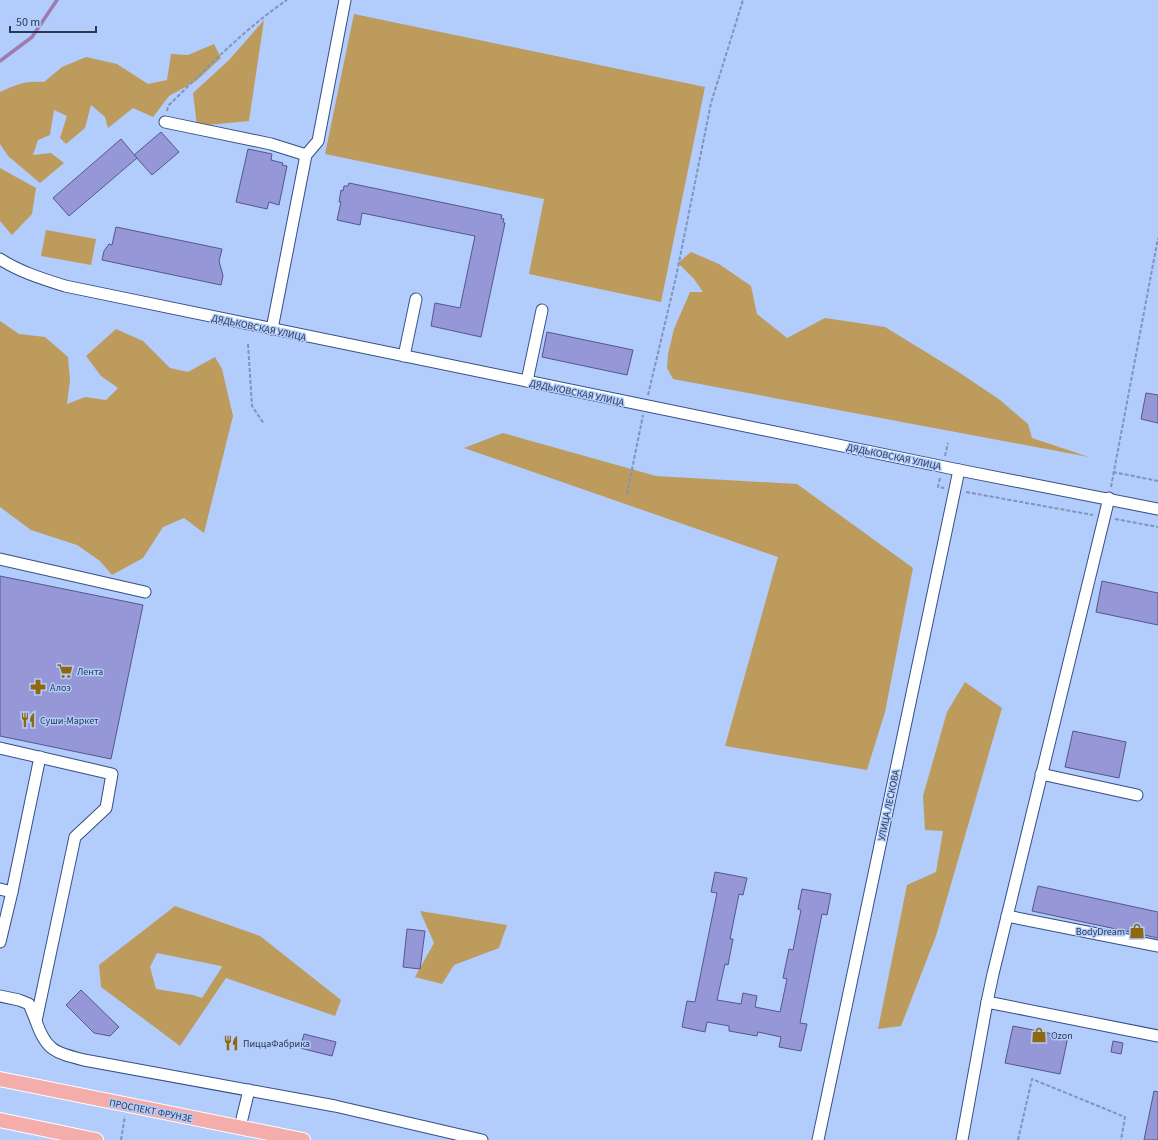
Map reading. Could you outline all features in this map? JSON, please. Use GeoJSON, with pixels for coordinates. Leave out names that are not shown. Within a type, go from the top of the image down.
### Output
{"type":"FeatureCollection","features":[{"type":"Feature","properties":{"kind":"main road","name":"ПРОСПЕКТ ФРУНЗЕ"},"geometry":{"type":"LineString","coordinates":[[0,1078],[303,1140]]}},
{"type":"Feature","properties":{"kind":"main road"},"geometry":{"type":"LineString","coordinates":[[0,1120],[96,1140]]}},
{"type":"Feature","properties":{"kind":"street"},"geometry":{"type":"LineString","coordinates":[[272,329],[306,155],[318,141],[345,0]]}},
{"type":"Feature","properties":{"kind":"street"},"geometry":{"type":"LineString","coordinates":[[165,122],[271,144],[306,155]]}},
{"type":"Feature","properties":{"kind":"street","name":"ДЯДЬКОВСКАЯ УЛИЦА"},"geometry":{"type":"LineString","coordinates":[[0,260],[11,267],[65,286],[645,406],[1158,509]]}},
{"type":"Feature","properties":{"kind":"street"},"geometry":{"type":"LineString","coordinates":[[404,356],[416,299]]}},
{"type":"Feature","properties":{"kind":"street"},"geometry":{"type":"LineString","coordinates":[[527,381],[542,310]]}},
{"type":"Feature","properties":{"kind":"street","name":"УЛИЦА ЛЕСКОВА"},"geometry":{"type":"LineString","coordinates":[[818,1140],[959,470]]}},
{"type":"Feature","properties":{"kind":"street"},"geometry":{"type":"LineString","coordinates":[[962,1140],[987,1002],[1109,498]]}},
{"type":"Feature","properties":{"kind":"street"},"geometry":{"type":"LineString","coordinates":[[0,559],[145,592]]}},
{"type":"Feature","properties":{"kind":"street"},"geometry":{"type":"LineString","coordinates":[[0,748],[112,774],[106,808],[75,837],[36,1021]]}},
{"type":"Feature","properties":{"kind":"street"},"geometry":{"type":"LineString","coordinates":[[0,942],[40,757]]}},
{"type":"Feature","properties":{"kind":"street"},"geometry":{"type":"LineString","coordinates":[[1042,774],[1137,795]]}},
{"type":"Feature","properties":{"kind":"street"},"geometry":{"type":"LineString","coordinates":[[0,889],[12,892]]}},
{"type":"Feature","properties":{"kind":"street"},"geometry":{"type":"LineString","coordinates":[[1007,916],[1158,946]]}},
{"type":"Feature","properties":{"kind":"street"},"geometry":{"type":"LineString","coordinates":[[0,996],[29,1004],[40,1035],[48,1045],[61,1054],[335,1106],[482,1140]]}},
{"type":"Feature","properties":{"kind":"street"},"geometry":{"type":"LineString","coordinates":[[987,1002],[1158,1036]]}},
{"type":"Feature","properties":{"kind":"street"},"geometry":{"type":"LineString","coordinates":[[240,1127],[249,1090]]}},
{"type":"Feature","properties":{"kind":"path"},"geometry":{"type":"LineString","coordinates":[[165,122],[168,106],[229,46],[264,16],[287,0]]}},
{"type":"Feature","properties":{"kind":"path"},"geometry":{"type":"LineString","coordinates":[[627,494],[645,406],[676,277],[711,103],[743,0]]}},
{"type":"Feature","properties":{"kind":"path"},"geometry":{"type":"LineString","coordinates":[[1109,498],[1158,238]]}},
{"type":"Feature","properties":{"kind":"path"},"geometry":{"type":"LineString","coordinates":[[248,344],[252,406],[264,424]]}},
{"type":"Feature","properties":{"kind":"path"},"geometry":{"type":"LineString","coordinates":[[1113,472],[1158,481]]}},
{"type":"Feature","properties":{"kind":"path"},"geometry":{"type":"LineString","coordinates":[[938,487],[1158,527]]}},
{"type":"Feature","properties":{"kind":"path"},"geometry":{"type":"LineString","coordinates":[[1018,1140],[1032,1079],[1125,1117],[1121,1140]]}},
{"type":"Feature","properties":{"kind":"path"},"geometry":{"type":"LineString","coordinates":[[121,1140],[127,1105]]}},
{"type":"Feature","properties":{"kind":"shaded area"},"geometry":{"type":"Polygon","coordinates":[[[354,14],[705,87],[661,302],[529,274],[544,199],[325,154],[354,14]]]}},
{"type":"Feature","properties":{"kind":"shaded area"},"geometry":{"type":"Polygon","coordinates":[[[264,20],[249,121],[197,126],[193,93],[229,60],[264,20]]]}},
{"type":"Feature","properties":{"kind":"shaded area"},"geometry":{"type":"Polygon","coordinates":[[[214,44],[221,58],[196,81],[169,96],[153,117],[133,108],[108,128],[105,117],[91,105],[85,128],[66,144],[60,138],[67,116],[54,110],[50,135],[38,140],[33,155],[51,153],[64,163],[40,183],[8,156],[0,144],[0,92],[22,84],[44,82],[62,67],[86,57],[117,64],[148,84],[167,80],[171,54],[188,55],[214,44]]]}},
{"type":"Feature","properties":{"kind":"shaded area"},"geometry":{"type":"Polygon","coordinates":[[[0,168],[36,188],[32,214],[12,235],[0,221],[0,168]]]}},
{"type":"Feature","properties":{"kind":"shaded area"},"geometry":{"type":"Polygon","coordinates":[[[46,230],[96,239],[91,265],[41,256],[46,230]]]}},
{"type":"Feature","properties":{"kind":"shaded area"},"geometry":{"type":"Polygon","coordinates":[[[691,252],[719,264],[751,286],[757,314],[787,338],[825,318],[885,327],[960,373],[1000,400],[1028,424],[1032,438],[1089,457],[673,379],[667,368],[668,354],[674,329],[690,292],[703,292],[694,279],[678,263],[691,252]]]}},
{"type":"Feature","properties":{"kind":"shaded area"},"geometry":{"type":"Polygon","coordinates":[[[0,321],[19,334],[45,337],[68,357],[70,380],[67,404],[85,397],[106,400],[118,388],[101,376],[86,356],[116,329],[143,341],[170,368],[188,372],[215,357],[222,369],[233,416],[204,533],[184,518],[163,527],[143,558],[112,575],[100,561],[77,545],[31,530],[0,507],[0,321]]]}},
{"type":"Feature","properties":{"kind":"shaded area"},"geometry":{"type":"Polygon","coordinates":[[[503,433],[656,476],[797,484],[913,568],[885,712],[867,770],[725,746],[778,557],[464,448],[503,433]]]}},
{"type":"Feature","properties":{"kind":"shaded area"},"geometry":{"type":"Polygon","coordinates":[[[965,682],[1002,708],[936,936],[901,1026],[878,1029],[907,885],[936,872],[943,831],[925,830],[923,796],[947,712],[965,682]]]}},
{"type":"Feature","properties":{"kind":"shaded area"},"geometry":{"type":"Polygon","coordinates":[[[175,906],[260,936],[341,1000],[335,1016],[226,978],[180,1046],[101,987],[99,965],[175,906]],[[157,953],[150,967],[156,989],[193,995],[202,998],[222,967],[157,953]]]}},
{"type":"Feature","properties":{"kind":"shaded area"},"geometry":{"type":"Polygon","coordinates":[[[420,911],[507,925],[499,948],[454,965],[442,984],[415,977],[434,943],[420,911]]]}},
{"type":"Feature","properties":{"kind":"building"},"geometry":{"type":"Polygon","coordinates":[[[161,132],[179,152],[152,175],[134,155],[161,132]]]}},
{"type":"Feature","properties":{"kind":"building"},"geometry":{"type":"Polygon","coordinates":[[[121,139],[137,158],[69,216],[53,198],[121,139]]]}},
{"type":"Feature","properties":{"kind":"building"},"geometry":{"type":"Polygon","coordinates":[[[248,149],[272,154],[271,160],[283,163],[282,165],[287,166],[279,205],[269,202],[267,209],[236,202],[248,149]]]}},
{"type":"Feature","properties":{"kind":"building"},"geometry":{"type":"Polygon","coordinates":[[[349,183],[502,215],[501,218],[504,219],[503,222],[505,223],[481,337],[431,326],[435,303],[460,308],[475,236],[362,213],[360,225],[337,220],[341,202],[339,202],[341,190],[343,191],[344,186],[348,186],[349,183]]]}},
{"type":"Feature","properties":{"kind":"building"},"geometry":{"type":"Polygon","coordinates":[[[116,227],[222,249],[219,261],[223,276],[221,285],[102,260],[104,251],[109,244],[112,245],[116,227]]]}},
{"type":"Feature","properties":{"kind":"building"},"geometry":{"type":"Polygon","coordinates":[[[547,332],[633,350],[627,375],[542,357],[547,332]]]}},
{"type":"Feature","properties":{"kind":"building"},"geometry":{"type":"Polygon","coordinates":[[[1146,393],[1158,395],[1158,423],[1141,419],[1146,393]]]}},
{"type":"Feature","properties":{"kind":"building","name":"Лента"},"geometry":{"type":"Polygon","coordinates":[[[0,576],[143,605],[111,759],[0,736],[0,576]]]}},
{"type":"Feature","properties":{"kind":"building"},"geometry":{"type":"Polygon","coordinates":[[[1102,581],[1158,593],[1158,625],[1096,612],[1102,581]]]}},
{"type":"Feature","properties":{"kind":"building"},"geometry":{"type":"Polygon","coordinates":[[[1073,731],[1126,742],[1119,778],[1065,767],[1073,731]]]}},
{"type":"Feature","properties":{"kind":"building"},"geometry":{"type":"Polygon","coordinates":[[[715,872],[747,878],[743,895],[739,894],[730,939],[733,939],[728,965],[725,964],[717,1000],[741,1004],[743,993],[757,996],[755,1007],[780,1012],[787,979],[783,978],[789,949],[793,950],[801,910],[798,909],[802,889],[831,894],[827,915],[822,914],[800,1023],[807,1024],[801,1051],[779,1047],[781,1037],[758,1032],[757,1036],[729,1031],[729,1026],[707,1022],[705,1032],[682,1027],[687,1001],[695,1002],[717,893],[711,892],[715,872]]]}},
{"type":"Feature","properties":{"kind":"building"},"geometry":{"type":"Polygon","coordinates":[[[1038,886],[1158,912],[1158,938],[1032,911],[1038,886]]]}},
{"type":"Feature","properties":{"kind":"building"},"geometry":{"type":"Polygon","coordinates":[[[407,929],[425,931],[420,969],[403,967],[407,929]]]}},
{"type":"Feature","properties":{"kind":"building"},"geometry":{"type":"Polygon","coordinates":[[[81,990],[119,1027],[110,1036],[94,1033],[66,1005],[81,990]]]}},
{"type":"Feature","properties":{"kind":"building"},"geometry":{"type":"Polygon","coordinates":[[[1013,1026],[1068,1037],[1060,1074],[1005,1063],[1013,1026]]]}},
{"type":"Feature","properties":{"kind":"building"},"geometry":{"type":"Polygon","coordinates":[[[304,1034],[336,1042],[332,1056],[300,1048],[304,1034]]]}},
{"type":"Feature","properties":{"kind":"building"},"geometry":{"type":"Polygon","coordinates":[[[1113,1041],[1123,1043],[1121,1054],[1111,1052],[1113,1041]]]}},
{"type":"Feature","properties":{"kind":"building"},"geometry":{"type":"Polygon","coordinates":[[[1154,1091],[1158,1092],[1158,1140],[1144,1140],[1154,1091]]]}},
{"type":"Feature","properties":{"kind":"waterway"},"geometry":{"type":"LineString","coordinates":[[0,61],[32,37],[57,0]]}},
{"type":"Feature","properties":{"kind":"place","name":"Лента"},"geometry":{"type":"Point","coordinates":[65,671]}},
{"type":"Feature","properties":{"kind":"place","name":"Алоэ"},"geometry":{"type":"Point","coordinates":[38,687]}},
{"type":"Feature","properties":{"kind":"place","name":"Суши-Маркет"},"geometry":{"type":"Point","coordinates":[28,720]}},
{"type":"Feature","properties":{"kind":"place","name":"BodyDream"},"geometry":{"type":"Point","coordinates":[1137,931]}},
{"type":"Feature","properties":{"kind":"place","name":"Ozon"},"geometry":{"type":"Point","coordinates":[1039,1035]}},
{"type":"Feature","properties":{"kind":"place","name":"ПиццаФабрика"},"geometry":{"type":"Point","coordinates":[231,1043]}}]}
